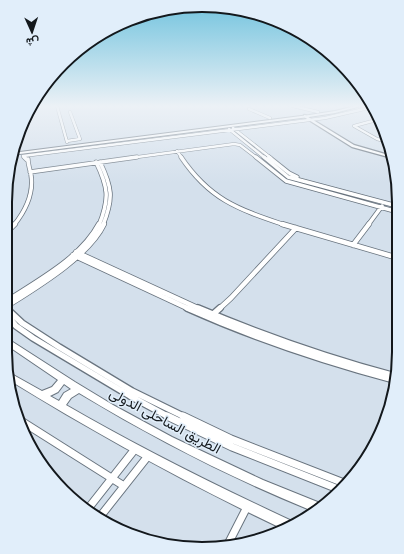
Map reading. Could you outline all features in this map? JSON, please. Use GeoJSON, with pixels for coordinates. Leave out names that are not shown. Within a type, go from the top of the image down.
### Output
{"type":"FeatureCollection","features":[{"type":"Feature","properties":{"kind":"main road"},"geometry":{"type":"LineString","coordinates":[[19,150],[68,142],[168,132]]}},
{"type":"Feature","properties":{"kind":"main road"},"geometry":{"type":"LineString","coordinates":[[18,153],[173,132]]}},
{"type":"Feature","properties":{"kind":"main road","name":"الطريق الساحلى الدولى"},"geometry":{"type":"LineString","coordinates":[[12,345],[113,410],[203,458],[249,480],[314,506]]}},
{"type":"Feature","properties":{"kind":"main road"},"geometry":{"type":"LineString","coordinates":[[42,396],[58,387],[63,378]]}},
{"type":"Feature","properties":{"kind":"main road"},"geometry":{"type":"LineString","coordinates":[[14,379],[148,456],[248,507],[284,523]]}},
{"type":"Feature","properties":{"kind":"main road"},"geometry":{"type":"LineString","coordinates":[[61,407],[65,398],[74,391],[80,389]]}},
{"type":"Feature","properties":{"kind":"street"},"geometry":{"type":"LineString","coordinates":[[65,132],[68,142],[80,139],[77,132]]}},
{"type":"Feature","properties":{"kind":"street"},"geometry":{"type":"LineString","coordinates":[[12,227],[19,220],[30,201],[32,184],[27,160],[28,155],[201,132]]}},
{"type":"Feature","properties":{"kind":"street"},"geometry":{"type":"LineString","coordinates":[[235,132],[288,177],[392,203]]}},
{"type":"Feature","properties":{"kind":"street"},"geometry":{"type":"LineString","coordinates":[[235,132],[292,175],[392,202]]}},
{"type":"Feature","properties":{"kind":"street"},"geometry":{"type":"LineString","coordinates":[[331,132],[353,146],[386,155]]}},
{"type":"Feature","properties":{"kind":"street"},"geometry":{"type":"LineString","coordinates":[[364,132],[382,140]]}},
{"type":"Feature","properties":{"kind":"street"},"geometry":{"type":"LineString","coordinates":[[30,172],[177,151],[238,144],[286,181],[392,210]]}},
{"type":"Feature","properties":{"kind":"street"},"geometry":{"type":"LineString","coordinates":[[177,151],[195,176],[216,195],[244,211],[392,256]]}},
{"type":"Feature","properties":{"kind":"street"},"geometry":{"type":"LineString","coordinates":[[12,303],[61,270],[77,255],[101,228],[109,210],[111,189],[98,162]]}},
{"type":"Feature","properties":{"kind":"street"},"geometry":{"type":"LineString","coordinates":[[376,206],[380,201]]}},
{"type":"Feature","properties":{"kind":"street"},"geometry":{"type":"LineString","coordinates":[[353,245],[385,202]]}},
{"type":"Feature","properties":{"kind":"street"},"geometry":{"type":"LineString","coordinates":[[205,317],[212,315],[231,298],[296,228]]}},
{"type":"Feature","properties":{"kind":"street"},"geometry":{"type":"LineString","coordinates":[[12,298],[77,255]]}},
{"type":"Feature","properties":{"kind":"street"},"geometry":{"type":"LineString","coordinates":[[77,255],[212,315],[328,358],[390,375]]}},
{"type":"Feature","properties":{"kind":"street"},"geometry":{"type":"LineString","coordinates":[[77,255],[205,317],[329,364],[390,379]]}},
{"type":"Feature","properties":{"kind":"street"},"geometry":{"type":"LineString","coordinates":[[12,313],[22,322],[59,347],[132,391],[231,438],[340,482]]}},
{"type":"Feature","properties":{"kind":"street"},"geometry":{"type":"LineString","coordinates":[[12,321],[17,327],[87,372],[189,427],[229,445],[334,488]]}},
{"type":"Feature","properties":{"kind":"street"},"geometry":{"type":"LineString","coordinates":[[26,424],[124,486]]}},
{"type":"Feature","properties":{"kind":"street"},"geometry":{"type":"LineString","coordinates":[[90,506],[135,449]]}},
{"type":"Feature","properties":{"kind":"street"},"geometry":{"type":"LineString","coordinates":[[102,514],[148,456]]}},
{"type":"Feature","properties":{"kind":"street"},"geometry":{"type":"LineString","coordinates":[[231,539],[248,507]]}}]}
